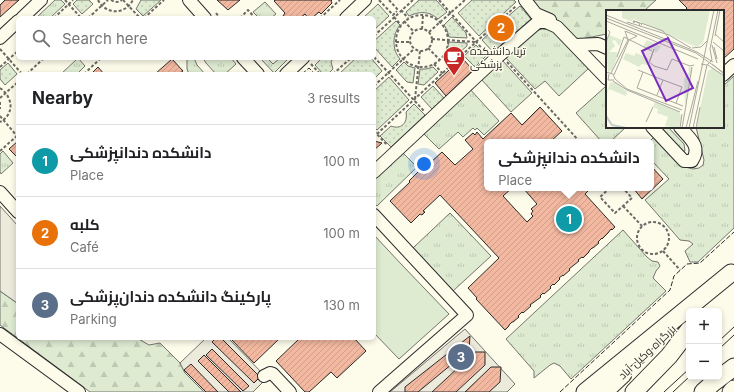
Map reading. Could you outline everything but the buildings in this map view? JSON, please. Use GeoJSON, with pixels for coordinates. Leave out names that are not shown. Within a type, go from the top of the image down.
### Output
{"type":"FeatureCollection","features":[{"type":"Feature","properties":{"kind":"highway"},"geometry":{"type":"LineString","coordinates":[[705,308],[733,272]]}},
{"type":"Feature","properties":{"kind":"highway"},"geometry":{"type":"LineString","coordinates":[[585,392],[733,272]]}},
{"type":"Feature","properties":{"kind":"highway","name":"بزرگراه وکیل آباد"},"geometry":{"type":"LineString","coordinates":[[694,308],[733,272]]}},
{"type":"Feature","properties":{"kind":"highway","name":"بزرگراه وکیل آباد"},"geometry":{"type":"LineString","coordinates":[[604,392],[686,316]]}},
{"type":"Feature","properties":{"kind":"highway","name":"بزرگراه وکیل آباد"},"geometry":{"type":"LineString","coordinates":[[634,392],[669,356],[686,334]]}},
{"type":"Feature","properties":{"kind":"highway"},"geometry":{"type":"LineString","coordinates":[[703,392],[734,367]]}},
{"type":"Feature","properties":{"kind":"highway"},"geometry":{"type":"LineString","coordinates":[[731,392],[734,389]]}},
{"type":"Feature","properties":{"kind":"lane"},"geometry":{"type":"LineString","coordinates":[[24,16],[41,0]]}},
{"type":"Feature","properties":{"kind":"lane"},"geometry":{"type":"LineString","coordinates":[[188,0],[203,16]]}},
{"type":"Feature","properties":{"kind":"lane"},"geometry":{"type":"LineString","coordinates":[[348,16],[365,0]]}},
{"type":"Feature","properties":{"kind":"lane"},"geometry":{"type":"LineString","coordinates":[[522,1],[537,18],[557,27],[606,78]]}},
{"type":"Feature","properties":{"kind":"lane"},"geometry":{"type":"LineString","coordinates":[[376,170],[497,58],[537,18]]}},
{"type":"Feature","properties":{"kind":"lane"},"geometry":{"type":"LineString","coordinates":[[0,38],[16,23]]}},
{"type":"Feature","properties":{"kind":"lane"},"geometry":{"type":"LineString","coordinates":[[575,46],[598,44],[606,48]]}},
{"type":"Feature","properties":{"kind":"lane"},"geometry":{"type":"LineString","coordinates":[[245,60],[256,72]]}},
{"type":"Feature","properties":{"kind":"lane"},"geometry":{"type":"LineString","coordinates":[[289,72],[306,60]]}},
{"type":"Feature","properties":{"kind":"lane"},"geometry":{"type":"LineString","coordinates":[[724,73],[734,65]]}},
{"type":"Feature","properties":{"kind":"lane"},"geometry":{"type":"LineString","coordinates":[[653,128],[684,161],[692,161],[696,150],[694,145],[681,128]]}},
{"type":"Feature","properties":{"kind":"lane"},"geometry":{"type":"LineString","coordinates":[[0,192],[16,210]]}},
{"type":"Feature","properties":{"kind":"lane"},"geometry":{"type":"LineString","coordinates":[[376,217],[467,315],[379,392]]}},
{"type":"Feature","properties":{"kind":"lane"},"geometry":{"type":"LineString","coordinates":[[0,334],[78,392]]}},
{"type":"Feature","properties":{"kind":"lane"},"geometry":{"type":"LineString","coordinates":[[264,376],[270,373],[273,374],[290,392]]}},
{"type":"Feature","properties":{"kind":"path"},"geometry":{"type":"LineString","coordinates":[[65,0],[79,16]]}},
{"type":"Feature","properties":{"kind":"path"},"geometry":{"type":"LineString","coordinates":[[56,16],[73,0]]}},
{"type":"Feature","properties":{"kind":"path"},"geometry":{"type":"LineString","coordinates":[[98,0],[109,10],[116,12],[129,6],[133,0]]}},
{"type":"Feature","properties":{"kind":"path"},"geometry":{"type":"LineString","coordinates":[[90,16],[109,0],[117,2],[122,0],[138,16]]}},
{"type":"Feature","properties":{"kind":"path"},"geometry":{"type":"LineString","coordinates":[[146,16],[164,0]]}},
{"type":"Feature","properties":{"kind":"path"},"geometry":{"type":"LineString","coordinates":[[322,16],[340,0]]}},
{"type":"Feature","properties":{"kind":"path"},"geometry":{"type":"LineString","coordinates":[[380,0],[393,15],[397,13]]}},
{"type":"Feature","properties":{"kind":"path"},"geometry":{"type":"LineString","coordinates":[[389,0],[398,10],[397,13]]}},
{"type":"Feature","properties":{"kind":"path"},"geometry":{"type":"LineString","coordinates":[[376,34],[397,13],[413,0]]}},
{"type":"Feature","properties":{"kind":"path"},"geometry":{"type":"LineString","coordinates":[[439,0],[476,42],[497,58],[577,139]]}},
{"type":"Feature","properties":{"kind":"path"},"geometry":{"type":"LineString","coordinates":[[429,32],[465,0]]}},
{"type":"Feature","properties":{"kind":"path"},"geometry":{"type":"LineString","coordinates":[[395,153],[378,134],[522,1]]}},
{"type":"Feature","properties":{"kind":"path"},"geometry":{"type":"LineString","coordinates":[[242,16],[248,10],[253,16]]}},
{"type":"Feature","properties":{"kind":"path"},"geometry":{"type":"LineString","coordinates":[[401,10],[408,18]]}},
{"type":"Feature","properties":{"kind":"path"},"geometry":{"type":"LineString","coordinates":[[422,29],[423,15]]}},
{"type":"Feature","properties":{"kind":"path"},"geometry":{"type":"LineString","coordinates":[[423,15],[435,18],[440,22],[447,33],[448,40],[447,47],[440,60],[429,66],[418,67],[410,64],[399,54],[396,36],[404,21],[408,18],[423,15]]}},
{"type":"Feature","properties":{"kind":"path"},"geometry":{"type":"LineString","coordinates":[[394,17],[401,25]]}},
{"type":"Feature","properties":{"kind":"path"},"geometry":{"type":"LineString","coordinates":[[404,21],[414,32]]}},
{"type":"Feature","properties":{"kind":"path"},"geometry":{"type":"LineString","coordinates":[[422,29],[429,32],[432,39],[428,48],[420,51],[412,47],[410,36],[416,30],[422,29]]}},
{"type":"Feature","properties":{"kind":"path"},"geometry":{"type":"LineString","coordinates":[[432,39],[476,42]]}},
{"type":"Feature","properties":{"kind":"path"},"geometry":{"type":"LineString","coordinates":[[396,42],[410,42]]}},
{"type":"Feature","properties":{"kind":"path"},"geometry":{"type":"LineString","coordinates":[[428,48],[440,60]]}},
{"type":"Feature","properties":{"kind":"path"},"geometry":{"type":"LineString","coordinates":[[376,84],[414,49]]}},
{"type":"Feature","properties":{"kind":"path"},"geometry":{"type":"LineString","coordinates":[[0,50],[20,72]]}},
{"type":"Feature","properties":{"kind":"path"},"geometry":{"type":"LineString","coordinates":[[414,100],[420,51]]}},
{"type":"Feature","properties":{"kind":"path"},"geometry":{"type":"LineString","coordinates":[[0,67],[16,53]]}},
{"type":"Feature","properties":{"kind":"path"},"geometry":{"type":"LineString","coordinates":[[444,54],[453,64]]}},
{"type":"Feature","properties":{"kind":"path"},"geometry":{"type":"LineString","coordinates":[[376,59],[431,119]]}},
{"type":"Feature","properties":{"kind":"path"},"geometry":{"type":"LineString","coordinates":[[29,72],[42,60]]}},
{"type":"Feature","properties":{"kind":"path"},"geometry":{"type":"LineString","coordinates":[[86,72],[99,60]]}},
{"type":"Feature","properties":{"kind":"path"},"geometry":{"type":"LineString","coordinates":[[306,60],[318,72]]}},
{"type":"Feature","properties":{"kind":"path"},"geometry":{"type":"LineString","coordinates":[[335,72],[349,60]]}},
{"type":"Feature","properties":{"kind":"path"},"geometry":{"type":"LineString","coordinates":[[434,64],[443,74]]}},
{"type":"Feature","properties":{"kind":"path"},"geometry":{"type":"LineString","coordinates":[[0,98],[16,84]]}},
{"type":"Feature","properties":{"kind":"path"},"geometry":{"type":"LineString","coordinates":[[0,88],[9,96],[10,103],[8,115],[0,122]]}},
{"type":"Feature","properties":{"kind":"path"},"geometry":{"type":"LineString","coordinates":[[0,102],[0,109]]}},
{"type":"Feature","properties":{"kind":"path"},"geometry":{"type":"LineString","coordinates":[[0,116],[16,134]]}},
{"type":"Feature","properties":{"kind":"path"},"geometry":{"type":"LineString","coordinates":[[0,151],[16,136]]}},
{"type":"Feature","properties":{"kind":"path"},"geometry":{"type":"LineString","coordinates":[[606,191],[600,197],[615,213],[632,198],[626,191]]}},
{"type":"Feature","properties":{"kind":"path"},"geometry":{"type":"LineString","coordinates":[[623,206],[642,226]]}},
{"type":"Feature","properties":{"kind":"path"},"geometry":{"type":"LineString","coordinates":[[651,222],[656,222],[666,228],[669,237],[663,250],[654,254],[644,251],[641,248],[637,237],[642,226],[651,222]]}},
{"type":"Feature","properties":{"kind":"path"},"geometry":{"type":"LineString","coordinates":[[663,250],[680,270]]}},
{"type":"Feature","properties":{"kind":"green space"},"geometry":{"type":"Polygon","coordinates":[[[55,0],[61,0],[65,4],[52,16],[38,16],[55,0]]]}},
{"type":"Feature","properties":{"kind":"green space"},"geometry":{"type":"Polygon","coordinates":[[[77,0],[89,0],[93,4],[82,14],[73,4],[77,0]]]}},
{"type":"Feature","properties":{"kind":"green space"},"geometry":{"type":"Polygon","coordinates":[[[141,0],[161,0],[143,16],[136,9],[141,0]]]}},
{"type":"Feature","properties":{"kind":"green space"},"geometry":{"type":"Polygon","coordinates":[[[419,0],[436,0],[447,12],[438,19],[428,13],[417,13],[409,16],[406,12],[419,0]]]}},
{"type":"Feature","properties":{"kind":"green space"},"geometry":{"type":"Polygon","coordinates":[[[472,0],[514,0],[516,2],[479,36],[458,13],[472,0]]]}},
{"type":"Feature","properties":{"kind":"green space"},"geometry":{"type":"Polygon","coordinates":[[[533,0],[656,0],[645,10],[606,10],[606,34],[576,40],[553,16],[540,13],[533,0]]]}},
{"type":"Feature","properties":{"kind":"green space"},"geometry":{"type":"Polygon","coordinates":[[[265,2],[276,14],[274,16],[257,16],[253,12],[265,2]]]}},
{"type":"Feature","properties":{"kind":"green space"},"geometry":{"type":"Polygon","coordinates":[[[378,4],[389,16],[376,28],[376,16],[365,16],[378,4]]]}},
{"type":"Feature","properties":{"kind":"green space"},"geometry":{"type":"Polygon","coordinates":[[[520,6],[531,19],[493,52],[482,40],[491,32],[499,34],[504,32],[508,24],[506,18],[520,6]]]}},
{"type":"Feature","properties":{"kind":"green space"},"geometry":{"type":"Polygon","coordinates":[[[452,17],[466,33],[467,38],[449,37],[444,25],[452,17]]]}},
{"type":"Feature","properties":{"kind":"green space"},"geometry":{"type":"Polygon","coordinates":[[[396,21],[400,25],[394,38],[394,47],[400,59],[392,67],[376,49],[376,39],[396,21]]]}},
{"type":"Feature","properties":{"kind":"green space"},"geometry":{"type":"Polygon","coordinates":[[[542,29],[556,32],[589,68],[559,96],[545,81],[535,89],[506,58],[535,31],[542,29]]]}},
{"type":"Feature","properties":{"kind":"green space"},"geometry":{"type":"Polygon","coordinates":[[[449,42],[467,43],[467,46],[452,59],[446,53],[449,42]]]}},
{"type":"Feature","properties":{"kind":"green space"},"geometry":{"type":"Polygon","coordinates":[[[476,45],[486,56],[475,67],[464,56],[476,45]]]}},
{"type":"Feature","properties":{"kind":"green space"},"geometry":{"type":"Polygon","coordinates":[[[76,60],[80,60],[85,66],[79,72],[63,72],[76,60]]]}},
{"type":"Feature","properties":{"kind":"green space"},"geometry":{"type":"Polygon","coordinates":[[[187,60],[195,60],[203,72],[188,72],[187,60]]]}},
{"type":"Feature","properties":{"kind":"green space"},"geometry":{"type":"Polygon","coordinates":[[[204,60],[233,60],[236,64],[227,72],[214,72],[204,60]]]}},
{"type":"Feature","properties":{"kind":"green space"},"geometry":{"type":"Polygon","coordinates":[[[262,60],[269,60],[273,64],[278,60],[287,60],[275,72],[273,72],[262,60]]]}},
{"type":"Feature","properties":{"kind":"green space"},"geometry":{"type":"Polygon","coordinates":[[[320,60],[332,60],[331,62],[333,69],[330,72],[321,72],[315,65],[320,60]]]}},
{"type":"Feature","properties":{"kind":"green space"},"geometry":{"type":"Polygon","coordinates":[[[354,60],[373,60],[382,71],[376,77],[376,72],[341,72],[354,60]]]}},
{"type":"Feature","properties":{"kind":"green space"},"geometry":{"type":"Polygon","coordinates":[[[502,60],[532,93],[511,112],[481,79],[502,60]]]}},
{"type":"Feature","properties":{"kind":"green space"},"geometry":{"type":"Polygon","coordinates":[[[404,62],[408,66],[415,68],[413,83],[407,82],[396,70],[404,62]]]}},
{"type":"Feature","properties":{"kind":"green space"},"geometry":{"type":"Polygon","coordinates":[[[8,63],[16,75],[5,85],[0,79],[0,70],[8,63]]]}},
{"type":"Feature","properties":{"kind":"green space"},"geometry":{"type":"Polygon","coordinates":[[[433,67],[438,72],[424,85],[418,84],[420,69],[433,67]]]}},
{"type":"Feature","properties":{"kind":"green space"},"geometry":{"type":"Polygon","coordinates":[[[734,76],[734,228],[698,262],[690,262],[685,251],[693,244],[689,241],[680,240],[645,200],[669,179],[654,163],[654,139],[652,139],[655,136],[685,167],[693,169],[699,168],[703,165],[704,160],[696,128],[724,128],[724,85],[734,76]]]}},
{"type":"Feature","properties":{"kind":"green space"},"geometry":{"type":"Polygon","coordinates":[[[389,77],[409,100],[377,130],[376,129],[376,89],[389,77]]]}},
{"type":"Feature","properties":{"kind":"green space"},"geometry":{"type":"Polygon","coordinates":[[[433,86],[444,98],[432,109],[421,97],[433,86]]]}},
{"type":"Feature","properties":{"kind":"green space"},"geometry":{"type":"Polygon","coordinates":[[[605,87],[606,128],[625,128],[613,139],[599,139],[576,113],[605,87]]]}},
{"type":"Feature","properties":{"kind":"green space"},"geometry":{"type":"Polygon","coordinates":[[[469,88],[499,121],[484,135],[477,128],[475,130],[473,128],[463,137],[458,132],[439,149],[422,132],[469,88]]]}},
{"type":"Feature","properties":{"kind":"green space"},"geometry":{"type":"Polygon","coordinates":[[[414,104],[425,115],[391,147],[380,136],[391,126],[398,127],[403,125],[406,119],[406,112],[414,104]]]}},
{"type":"Feature","properties":{"kind":"green space"},"geometry":{"type":"Polygon","coordinates":[[[659,128],[669,128],[684,144],[685,151],[682,153],[659,128]]]}},
{"type":"Feature","properties":{"kind":"green space"},"geometry":{"type":"Polygon","coordinates":[[[3,151],[13,163],[1,174],[0,154],[3,151]]]}},
{"type":"Feature","properties":{"kind":"green space"},"geometry":{"type":"Polygon","coordinates":[[[401,151],[417,167],[377,206],[376,176],[401,151]]]}},
{"type":"Feature","properties":{"kind":"green space"},"geometry":{"type":"Polygon","coordinates":[[[450,213],[491,256],[453,291],[413,248],[450,213]]]}},
{"type":"Feature","properties":{"kind":"green space"},"geometry":{"type":"Polygon","coordinates":[[[623,230],[647,257],[652,261],[658,262],[660,266],[653,278],[666,291],[571,379],[560,366],[554,363],[534,378],[534,371],[506,339],[623,230]]]}},
{"type":"Feature","properties":{"kind":"green space"},"geometry":{"type":"Polygon","coordinates":[[[376,237],[449,314],[399,359],[376,335],[376,237]]]}},
{"type":"Feature","properties":{"kind":"green space"},"geometry":{"type":"Polygon","coordinates":[[[0,291],[16,302],[16,337],[0,325],[0,291]]]}},
{"type":"Feature","properties":{"kind":"green space"},"geometry":{"type":"Polygon","coordinates":[[[20,340],[140,340],[149,345],[160,343],[180,363],[185,373],[204,392],[90,392],[20,340]]]}},
{"type":"Feature","properties":{"kind":"shaded area"},"geometry":{"type":"Polygon","coordinates":[[[0,206],[16,224],[16,302],[0,291],[0,206]]]}},
{"type":"Feature","properties":{"kind":"shaded area"},"geometry":{"type":"Polygon","coordinates":[[[465,329],[515,384],[507,392],[390,392],[465,329]]]}},
{"type":"Feature","properties":{"kind":"shaded area"},"geometry":{"type":"Polygon","coordinates":[[[204,340],[230,340],[267,378],[253,392],[204,392],[185,373],[180,363],[204,340]]]}},
{"type":"Feature","properties":{"kind":"tram line"},"geometry":{"type":"LineString","coordinates":[[722,338],[734,327]]}},
{"type":"Feature","properties":{"kind":"tram line"},"geometry":{"type":"LineString","coordinates":[[722,346],[734,335]]}},
{"type":"Feature","properties":{"kind":"tram line"},"geometry":{"type":"LineString","coordinates":[[664,392],[686,372]]}},
{"type":"Feature","properties":{"kind":"tram line"},"geometry":{"type":"LineString","coordinates":[[673,392],[686,380]]}},
{"type":"Feature","properties":{"kind":"fence"},"geometry":{"type":"LineString","coordinates":[[304,72],[309,68],[313,72]]}},
{"type":"Feature","properties":{"kind":"fence"},"geometry":{"type":"LineString","coordinates":[[560,392],[670,290],[674,276],[687,264],[700,263],[734,232]]}},
{"type":"Feature","properties":{"kind":"place","name":"کلبه"},"geometry":{"type":"Point","coordinates":[501,28]}},
{"type":"Feature","properties":{"kind":"place","name":"تریا دانشکده پزشکی"},"geometry":{"type":"Point","coordinates":[454,76]}},
{"type":"Feature","properties":{"kind":"place","name":"دانشکده دندانپزشکی"},"geometry":{"type":"Point","coordinates":[569,219]}},
{"type":"Feature","properties":{"kind":"place","name":"پارکینگ دانشکده دندان‌پزشکی"},"geometry":{"type":"Point","coordinates":[461,357]}}]}
